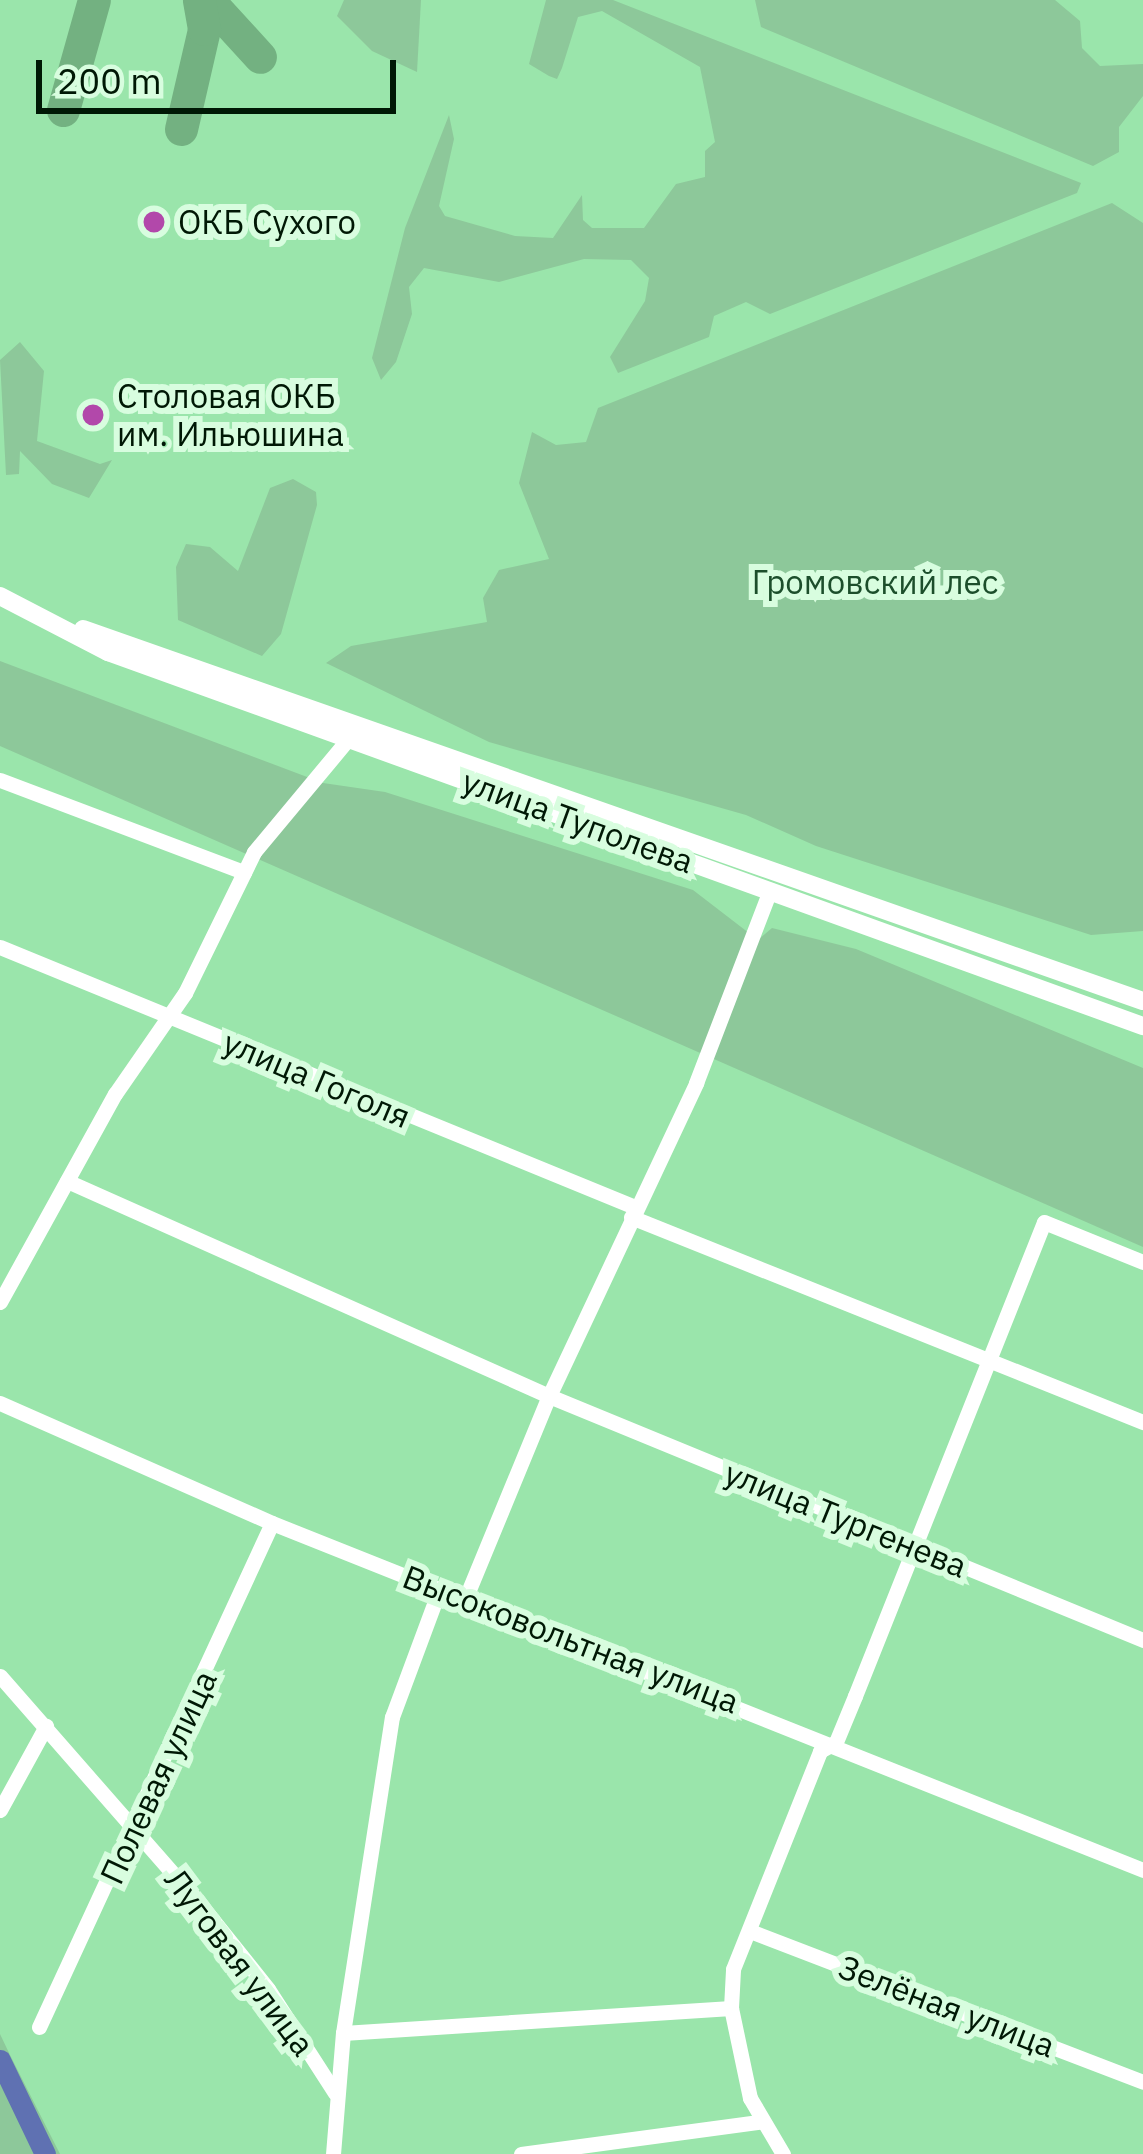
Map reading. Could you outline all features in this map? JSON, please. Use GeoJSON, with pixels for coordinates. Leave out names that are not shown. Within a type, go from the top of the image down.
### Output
{"type":"FeatureCollection","features":[{"type":"Feature","properties":{"kind":"main road","name":"улица Туполева"},"geometry":{"type":"LineString","coordinates":[[9,601],[108,652],[1143,1026]]}},
{"type":"Feature","properties":{"kind":"main road","name":"улица Туполева"},"geometry":{"type":"LineString","coordinates":[[9,601],[1143,1001]]}},
{"type":"Feature","properties":{"kind":"street"},"geometry":{"type":"LineString","coordinates":[[0,1302],[170,1017],[244,872],[348,740]]}},
{"type":"Feature","properties":{"kind":"street"},"geometry":{"type":"LineString","coordinates":[[0,780],[244,872]]}},
{"type":"Feature","properties":{"kind":"street"},"geometry":{"type":"LineString","coordinates":[[466,1598],[548,1396],[696,1083],[770,890]]}},
{"type":"Feature","properties":{"kind":"street","name":"улица Гоголя"},"geometry":{"type":"LineString","coordinates":[[0,947],[1143,1422]]}},
{"type":"Feature","properties":{"kind":"street","name":"улица Тургенева"},"geometry":{"type":"LineString","coordinates":[[68,1181],[548,1396],[1143,1640]]}},
{"type":"Feature","properties":{"kind":"street"},"geometry":{"type":"LineString","coordinates":[[783,2154],[759,2122],[731,2008],[733,1969],[820,1751],[836,1742],[1044,1222],[1143,1262]]}},
{"type":"Feature","properties":{"kind":"street","name":"Высоковольтная улица"},"geometry":{"type":"LineString","coordinates":[[0,1403],[272,1523],[836,1742],[1143,1870]]}},
{"type":"Feature","properties":{"kind":"street","name":"Полевая улица"},"geometry":{"type":"LineString","coordinates":[[39,2027],[272,1523]]}},
{"type":"Feature","properties":{"kind":"street"},"geometry":{"type":"LineString","coordinates":[[333,2154],[340,2125],[335,2093],[343,2033],[392,1717],[440,1588]]}},
{"type":"Feature","properties":{"kind":"street","name":"Луговая улица"},"geometry":{"type":"LineString","coordinates":[[0,1676],[135,1826],[268,1989],[335,2093]]}},
{"type":"Feature","properties":{"kind":"street"},"geometry":{"type":"LineString","coordinates":[[0,1810],[46,1726]]}},
{"type":"Feature","properties":{"kind":"street","name":"Зелёная улица"},"geometry":{"type":"LineString","coordinates":[[750,1930],[1143,2082]]}},
{"type":"Feature","properties":{"kind":"street"},"geometry":{"type":"LineString","coordinates":[[343,2033],[731,2008]]}},
{"type":"Feature","properties":{"kind":"street"},"geometry":{"type":"LineString","coordinates":[[521,2154],[759,2122]]}},
{"type":"Feature","properties":{"kind":"green space"},"geometry":{"type":"Polygon","coordinates":[[[344,0],[421,0],[417,72],[372,51],[337,16],[344,0]]]}},
{"type":"Feature","properties":{"kind":"green space"},"geometry":{"type":"Polygon","coordinates":[[[546,0],[613,0],[1081,183],[1077,193],[770,314],[746,302],[714,316],[709,337],[618,373],[610,357],[645,301],[649,278],[631,260],[584,259],[499,282],[424,268],[409,287],[412,314],[396,362],[381,380],[372,358],[405,228],[449,115],[454,139],[439,206],[445,216],[515,236],[553,238],[582,195],[583,220],[592,228],[644,228],[676,184],[705,177],[705,151],[715,142],[700,67],[602,11],[578,17],[557,79],[549,76],[529,64],[546,0]]]}},
{"type":"Feature","properties":{"kind":"green space"},"geometry":{"type":"Polygon","coordinates":[[[755,0],[1055,0],[1080,21],[1082,48],[1100,66],[1143,64],[1143,96],[1119,127],[1119,152],[1093,166],[761,27],[755,0]]]}},
{"type":"Feature","properties":{"kind":"green space","name":"Громовский лес"},"geometry":{"type":"Polygon","coordinates":[[[1112,203],[1143,223],[1143,931],[1091,935],[816,846],[746,815],[489,742],[326,663],[351,646],[487,622],[483,598],[499,570],[549,559],[519,483],[532,432],[556,445],[586,442],[598,408],[1112,203]]]}},
{"type":"Feature","properties":{"kind":"green space"},"geometry":{"type":"Polygon","coordinates":[[[20,342],[44,371],[37,441],[100,464],[112,460],[89,498],[52,484],[20,451],[19,474],[6,475],[0,360],[20,342]]]}},
{"type":"Feature","properties":{"kind":"green space"},"geometry":{"type":"Polygon","coordinates":[[[293,479],[316,492],[317,505],[281,634],[262,656],[178,620],[176,567],[186,544],[210,547],[238,571],[270,488],[293,479]]]}},
{"type":"Feature","properties":{"kind":"green space"},"geometry":{"type":"Polygon","coordinates":[[[0,661],[323,783],[385,792],[693,890],[758,940],[772,928],[856,949],[1143,1068],[1143,1247],[0,746],[0,661]]]}},
{"type":"Feature","properties":{"kind":"green space"},"geometry":{"type":"Polygon","coordinates":[[[0,2034],[10,2055],[60,2154],[0,2154],[0,2034]]]}},
{"type":"Feature","properties":{"kind":"waterway"},"geometry":{"type":"LineString","coordinates":[[0,2060],[45,2154]]}},
{"type":"Feature","properties":{"kind":"taxiway"},"geometry":{"type":"LineString","coordinates":[[63,110],[94,0]]}},
{"type":"Feature","properties":{"kind":"taxiway"},"geometry":{"type":"LineString","coordinates":[[181,129],[204,29],[199,0]]}},
{"type":"Feature","properties":{"kind":"taxiway"},"geometry":{"type":"LineString","coordinates":[[208,0],[260,57]]}},
{"type":"Feature","properties":{"kind":"place","name":"ОКБ Сухого"},"geometry":{"type":"Point","coordinates":[154,222]}},
{"type":"Feature","properties":{"kind":"place","name":"Столовая ОКБ им. Ильюшина"},"geometry":{"type":"Point","coordinates":[93,415]}}]}
